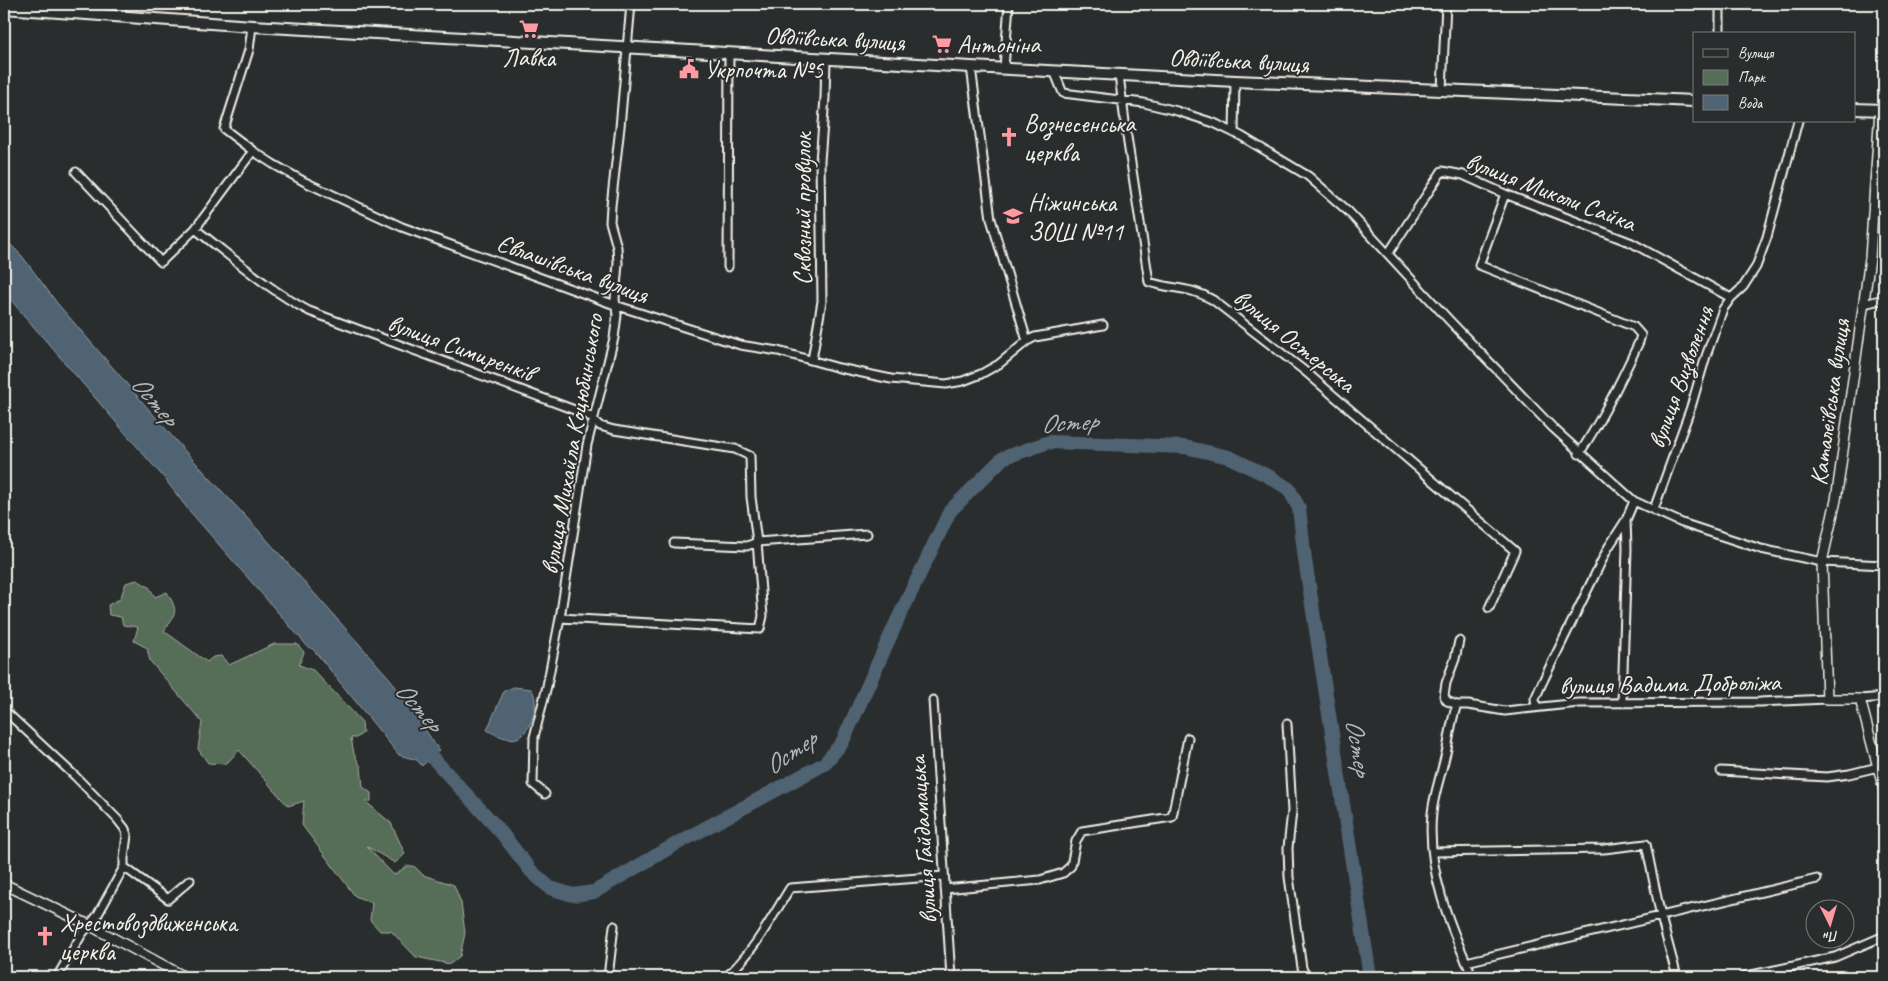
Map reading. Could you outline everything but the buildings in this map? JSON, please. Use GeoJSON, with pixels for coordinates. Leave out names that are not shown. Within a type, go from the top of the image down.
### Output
{"type":"FeatureCollection","features":[{"type":"Feature","properties":{"kind":"main road","name":"Овдіївська вулиця"},"geometry":{"type":"LineString","coordinates":[[4,8],[252,26],[729,54],[1235,81],[1693,101]]}},
{"type":"Feature","properties":{"kind":"main road"},"geometry":{"type":"LineString","coordinates":[[1856,109],[1882,110]]}},
{"type":"Feature","properties":{"kind":"street"},"geometry":{"type":"LineString","coordinates":[[120,17],[122,4]]}},
{"type":"Feature","properties":{"kind":"street","name":"вулиця Михайла Коцюбинського"},"geometry":{"type":"LineString","coordinates":[[545,794],[533,784],[534,737],[547,686],[560,618],[584,463],[614,338],[617,315],[615,305],[617,247],[610,222],[631,4]]}},
{"type":"Feature","properties":{"kind":"street"},"geometry":{"type":"LineString","coordinates":[[1004,68],[1009,4]]}},
{"type":"Feature","properties":{"kind":"street"},"geometry":{"type":"LineString","coordinates":[[1442,89],[1446,4]]}},
{"type":"Feature","properties":{"kind":"street"},"geometry":{"type":"LineString","coordinates":[[1720,4],[1720,32]]}},
{"type":"Feature","properties":{"kind":"street","name":"Євлашівська вулиця"},"geometry":{"type":"LineString","coordinates":[[252,26],[249,50],[224,129],[252,151],[305,182],[402,228],[615,305],[740,345],[891,379],[946,384],[963,381],[1000,364],[1035,337],[1103,325]]}},
{"type":"Feature","properties":{"kind":"street"},"geometry":{"type":"LineString","coordinates":[[728,267],[729,54]]}},
{"type":"Feature","properties":{"kind":"street","name":"Сквозний провулок"},"geometry":{"type":"LineString","coordinates":[[812,360],[822,301],[820,162],[826,59]]}},
{"type":"Feature","properties":{"kind":"street"},"geometry":{"type":"LineString","coordinates":[[971,67],[991,220],[1027,342]]}},
{"type":"Feature","properties":{"kind":"street"},"geometry":{"type":"LineString","coordinates":[[1054,71],[1063,93],[1122,100],[1177,111],[1214,123],[1275,155],[1308,176],[1350,212],[1449,320],[1580,454],[1634,501],[1682,523],[1761,549],[1822,562],[1884,565]]}},
{"type":"Feature","properties":{"kind":"street","name":"вулиця Остерська"},"geometry":{"type":"LineString","coordinates":[[1119,75],[1149,282],[1200,292],[1213,300],[1306,372],[1515,551],[1490,608]]}},
{"type":"Feature","properties":{"kind":"street"},"geometry":{"type":"LineString","coordinates":[[1234,133],[1235,81]]}},
{"type":"Feature","properties":{"kind":"street","name":"Каталеївська вулиця"},"geometry":{"type":"LineString","coordinates":[[1827,699],[1822,562],[1836,500],[1844,429],[1864,304],[1870,258],[1882,110]]}},
{"type":"Feature","properties":{"kind":"street","name":"вулиця Визволення"},"geometry":{"type":"LineString","coordinates":[[1654,510],[1691,408],[1706,356],[1724,309],[1731,298],[1743,287],[1756,267],[1767,237],[1798,122]]}},
{"type":"Feature","properties":{"kind":"street"},"geometry":{"type":"LineString","coordinates":[[76,172],[161,262],[195,229],[252,151]]}},
{"type":"Feature","properties":{"kind":"street","name":"вулиця Миколи Сайка"},"geometry":{"type":"LineString","coordinates":[[1388,254],[1442,171],[1463,174],[1505,194],[1632,243],[1731,298]]}},
{"type":"Feature","properties":{"kind":"street"},"geometry":{"type":"LineString","coordinates":[[1505,194],[1479,265],[1634,327],[1641,335],[1640,342],[1612,400],[1580,454]]}},
{"type":"Feature","properties":{"kind":"street","name":"вулиця Симиренків"},"geometry":{"type":"LineString","coordinates":[[195,229],[272,289],[309,311],[588,415],[600,426],[614,430],[735,449],[750,456],[751,497],[757,542]]}},
{"type":"Feature","properties":{"kind":"street"},"geometry":{"type":"LineString","coordinates":[[1864,304],[1884,299]]}},
{"type":"Feature","properties":{"kind":"street"},"geometry":{"type":"LineString","coordinates":[[1536,707],[1535,699],[1542,683],[1608,548],[1626,520],[1634,501]]}},
{"type":"Feature","properties":{"kind":"street"},"geometry":{"type":"LineString","coordinates":[[1622,702],[1627,548],[1626,520]]}},
{"type":"Feature","properties":{"kind":"street"},"geometry":{"type":"LineString","coordinates":[[674,543],[747,546],[757,542],[868,534]]}},
{"type":"Feature","properties":{"kind":"street"},"geometry":{"type":"LineString","coordinates":[[560,618],[760,629],[764,616],[757,542]]}},
{"type":"Feature","properties":{"kind":"street"},"geometry":{"type":"LineString","coordinates":[[1458,641],[1455,659],[1446,683],[1444,696],[1447,701],[1457,705],[1452,718],[1450,737],[1432,814],[1433,852],[1444,907],[1473,977]]}},
{"type":"Feature","properties":{"kind":"street","name":"вулиця Вадима Доброліжа"},"geometry":{"type":"LineString","coordinates":[[1457,705],[1468,704],[1505,711],[1579,703],[1760,702],[1884,697]]}},
{"type":"Feature","properties":{"kind":"street"},"geometry":{"type":"LineString","coordinates":[[1860,699],[1884,790]]}},
{"type":"Feature","properties":{"kind":"street","name":"вулиця Гайдамацька"},"geometry":{"type":"LineString","coordinates":[[933,700],[950,977]]}},
{"type":"Feature","properties":{"kind":"street"},"geometry":{"type":"LineString","coordinates":[[4,710],[75,776],[118,820],[127,835],[124,867],[97,916],[82,934],[57,977]]}},
{"type":"Feature","properties":{"kind":"street"},"geometry":{"type":"LineString","coordinates":[[1287,724],[1292,811],[1288,848],[1289,877],[1302,968],[1306,977]]}},
{"type":"Feature","properties":{"kind":"street"},"geometry":{"type":"LineString","coordinates":[[945,889],[1040,880],[1063,873],[1071,866],[1076,841],[1082,831],[1090,828],[1172,817],[1188,738]]}},
{"type":"Feature","properties":{"kind":"street"},"geometry":{"type":"LineString","coordinates":[[1721,771],[1826,777],[1878,767]]}},
{"type":"Feature","properties":{"kind":"street"},"geometry":{"type":"LineString","coordinates":[[1433,852],[1604,849],[1646,844],[1661,917],[1677,977]]}},
{"type":"Feature","properties":{"kind":"street"},"geometry":{"type":"LineString","coordinates":[[124,867],[168,899],[190,880]]}},
{"type":"Feature","properties":{"kind":"street"},"geometry":{"type":"LineString","coordinates":[[726,977],[748,953],[766,928],[790,888],[944,876]]}},
{"type":"Feature","properties":{"kind":"street"},"geometry":{"type":"LineString","coordinates":[[1466,962],[1817,879]]}},
{"type":"Feature","properties":{"kind":"street"},"geometry":{"type":"LineString","coordinates":[[4,884],[89,925],[185,977]]}},
{"type":"Feature","properties":{"kind":"street"},"geometry":{"type":"LineString","coordinates":[[608,977],[614,926]]}},
{"type":"Feature","properties":{"kind":"street"},"geometry":{"type":"LineString","coordinates":[[1742,977],[1835,957],[1884,936]]}},
{"type":"Feature","properties":{"kind":"green space"},"geometry":{"type":"Polygon","coordinates":[[[137,580],[149,587],[155,597],[167,592],[173,604],[174,613],[164,631],[207,662],[213,657],[221,656],[229,665],[274,644],[297,644],[304,652],[299,665],[313,670],[362,722],[363,733],[356,738],[351,738],[354,754],[361,767],[363,787],[371,793],[371,801],[366,802],[391,823],[405,854],[395,863],[366,846],[394,875],[407,866],[414,866],[423,875],[454,885],[461,903],[465,933],[460,956],[450,964],[416,957],[391,931],[380,931],[370,920],[372,903],[355,896],[302,825],[304,801],[288,806],[239,750],[226,764],[208,763],[198,749],[202,722],[150,661],[147,648],[134,641],[138,627],[123,625],[121,617],[109,615],[108,605],[120,599],[126,583],[137,580]]]}},
{"type":"Feature","properties":{"kind":"water","name":"Остер"},"geometry":{"type":"Polygon","coordinates":[[[4,238],[22,256],[57,303],[183,449],[260,532],[391,680],[439,750],[422,766],[417,760],[399,755],[313,649],[308,647],[187,508],[165,479],[15,305],[4,291],[4,238]]]}},
{"type":"Feature","properties":{"kind":"water"},"geometry":{"type":"Polygon","coordinates":[[[514,687],[531,689],[534,694],[535,708],[531,723],[522,735],[509,739],[487,730],[504,691],[514,687]]]}},
{"type":"Feature","properties":{"kind":"waterway","name":"Остер"},"geometry":{"type":"LineString","coordinates":[[420,744],[500,831],[531,871],[550,888],[573,895],[594,892],[676,844],[824,764],[842,743],[898,619],[950,511],[1003,458],[1049,442],[1185,447],[1229,457],[1270,477],[1289,489],[1299,508],[1305,560],[1370,977]]}},
{"type":"Feature","properties":{"kind":"place","name":"Лавка"},"geometry":{"type":"Point","coordinates":[529,29]}},
{"type":"Feature","properties":{"kind":"place","name":"Антоніна"},"geometry":{"type":"Point","coordinates":[942,44]}},
{"type":"Feature","properties":{"kind":"place","name":"Укрпочта №5"},"geometry":{"type":"Point","coordinates":[689,69]}},
{"type":"Feature","properties":{"kind":"place","name":"Вознесенська церква"},"geometry":{"type":"Point","coordinates":[1009,137]}},
{"type":"Feature","properties":{"kind":"place","name":"Ніжинська ЗОШ №11"},"geometry":{"type":"Point","coordinates":[1013,216]}},
{"type":"Feature","properties":{"kind":"place","name":"Хрестовоздвиженська церква"},"geometry":{"type":"Point","coordinates":[45,936]}}]}
